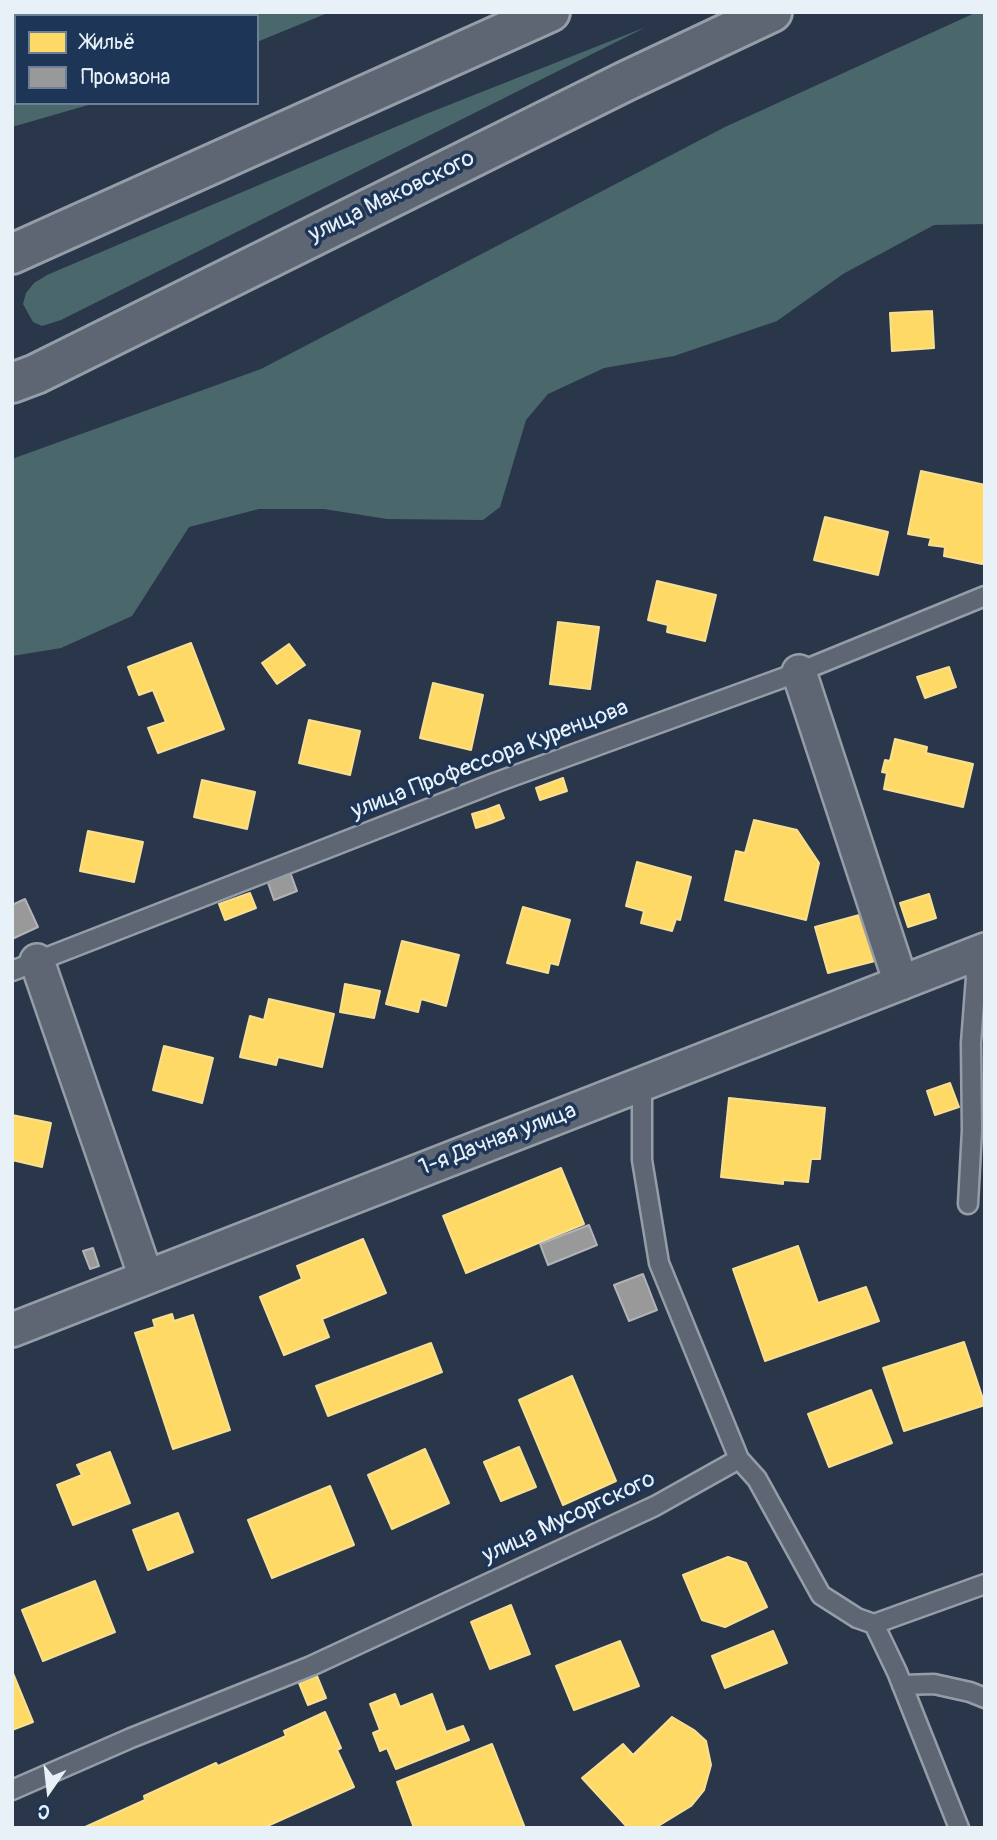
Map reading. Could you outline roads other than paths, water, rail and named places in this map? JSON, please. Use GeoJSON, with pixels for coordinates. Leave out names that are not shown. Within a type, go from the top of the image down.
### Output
{"type":"FeatureCollection","features":[{"type":"Feature","properties":{"kind":"highway"},"geometry":{"type":"LineString","coordinates":[[12,254],[550,12]]}},
{"type":"Feature","properties":{"kind":"highway","name":"улица Маковского"},"geometry":{"type":"LineString","coordinates":[[20,372],[772,12]]}},
{"type":"Feature","properties":{"kind":"street"},"geometry":{"type":"LineString","coordinates":[[799,672],[901,983]]}},
{"type":"Feature","properties":{"kind":"street","name":"1-я Дачная улица"},"geometry":{"type":"LineString","coordinates":[[12,1330],[978,953]]}},
{"type":"Feature","properties":{"kind":"street"},"geometry":{"type":"LineString","coordinates":[[25,966],[146,1278]]}},
{"type":"Feature","properties":{"kind":"lane","name":"улица Профессора Куренцова"},"geometry":{"type":"LineString","coordinates":[[25,966],[497,782],[799,672],[985,596]]}},
{"type":"Feature","properties":{"kind":"lane"},"geometry":{"type":"LineString","coordinates":[[968,1204],[972,1130],[971,1043],[978,953]]}},
{"type":"Feature","properties":{"kind":"lane"},"geometry":{"type":"LineString","coordinates":[[642,1084],[642,1160],[659,1263],[739,1459],[757,1479],[821,1595],[857,1618],[874,1624],[985,1584]]}},
{"type":"Feature","properties":{"kind":"lane","name":"улица Мусоргского"},"geometry":{"type":"LineString","coordinates":[[12,1790],[131,1738],[311,1666],[655,1506],[739,1459]]}},
{"type":"Feature","properties":{"kind":"lane"},"geometry":{"type":"LineString","coordinates":[[874,1624],[902,1685],[959,1828]]}},
{"type":"Feature","properties":{"kind":"lane"},"geometry":{"type":"LineString","coordinates":[[902,1685],[934,1684],[985,1698]]}}]}
